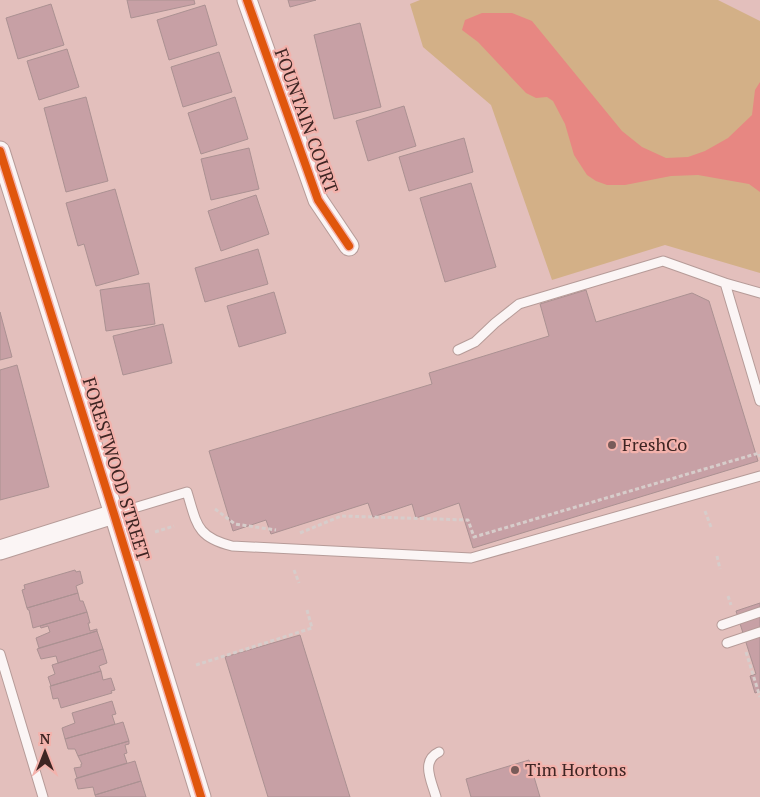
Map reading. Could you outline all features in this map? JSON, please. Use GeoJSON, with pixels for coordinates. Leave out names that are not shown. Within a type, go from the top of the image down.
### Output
{"type":"FeatureCollection","features":[{"type":"Feature","properties":{"kind":"street","name":"FOUNTAIN COURT"},"geometry":{"type":"LineString","coordinates":[[247,0],[318,200],[349,246]]}},
{"type":"Feature","properties":{"kind":"street","name":"FORESTWOOD STREET"},"geometry":{"type":"LineString","coordinates":[[0,151],[114,514],[200,797]]}},
{"type":"Feature","properties":{"kind":"street"},"geometry":{"type":"LineString","coordinates":[[0,550],[114,514]]}},
{"type":"Feature","properties":{"kind":"lane"},"geometry":{"type":"LineString","coordinates":[[458,350],[474,342],[519,304],[663,261],[760,293]]}},
{"type":"Feature","properties":{"kind":"lane"},"geometry":{"type":"LineString","coordinates":[[725,283],[760,401]]}},
{"type":"Feature","properties":{"kind":"lane"},"geometry":{"type":"LineString","coordinates":[[114,514],[187,492],[196,521],[203,534],[216,542],[232,546],[471,558],[760,476]]}},
{"type":"Feature","properties":{"kind":"lane"},"geometry":{"type":"LineString","coordinates":[[722,624],[760,612]]}},
{"type":"Feature","properties":{"kind":"lane"},"geometry":{"type":"LineString","coordinates":[[727,643],[760,632]]}},
{"type":"Feature","properties":{"kind":"lane"},"geometry":{"type":"LineString","coordinates":[[0,654],[43,797]]}},
{"type":"Feature","properties":{"kind":"lane"},"geometry":{"type":"LineString","coordinates":[[436,797],[428,765],[433,755],[439,752]]}},
{"type":"Feature","properties":{"kind":"path"},"geometry":{"type":"LineString","coordinates":[[291,532],[300,533],[341,516],[468,520],[474,537],[759,453],[760,457]]}},
{"type":"Feature","properties":{"kind":"path"},"geometry":{"type":"LineString","coordinates":[[215,509],[235,524],[282,531]]}},
{"type":"Feature","properties":{"kind":"path"},"geometry":{"type":"LineString","coordinates":[[705,512],[711,527]]}},
{"type":"Feature","properties":{"kind":"path"},"geometry":{"type":"LineString","coordinates":[[155,532],[174,526]]}},
{"type":"Feature","properties":{"kind":"path"},"geometry":{"type":"LineString","coordinates":[[717,556],[720,569]]}},
{"type":"Feature","properties":{"kind":"path"},"geometry":{"type":"LineString","coordinates":[[294,570],[299,583]]}},
{"type":"Feature","properties":{"kind":"path"},"geometry":{"type":"LineString","coordinates":[[728,596],[733,610]]}},
{"type":"Feature","properties":{"kind":"path"},"geometry":{"type":"LineString","coordinates":[[196,665],[312,628],[306,610]]}},
{"type":"Feature","properties":{"kind":"path"},"geometry":{"type":"LineString","coordinates":[[745,649],[760,697]]}},
{"type":"Feature","properties":{"kind":"shaded area"},"geometry":{"type":"Polygon","coordinates":[[[420,0],[718,0],[760,21],[760,273],[665,245],[552,280],[491,105],[423,47],[410,4],[420,0]]]}},
{"type":"Feature","properties":{"kind":"shaded area"},"geometry":{"type":"Polygon","coordinates":[[[482,13],[512,13],[532,21],[622,131],[642,147],[666,158],[688,157],[705,151],[728,138],[752,115],[755,90],[760,82],[760,192],[749,184],[698,175],[671,176],[625,185],[607,185],[596,181],[587,175],[574,155],[565,124],[553,101],[547,97],[536,98],[526,93],[478,42],[462,30],[465,20],[482,13]]]}},
{"type":"Feature","properties":{"kind":"building"},"geometry":{"type":"Polygon","coordinates":[[[127,0],[194,0],[195,4],[131,18],[127,0]]]}},
{"type":"Feature","properties":{"kind":"building"},"geometry":{"type":"Polygon","coordinates":[[[288,0],[316,0],[290,7],[288,0]]]}},
{"type":"Feature","properties":{"kind":"building"},"geometry":{"type":"Polygon","coordinates":[[[51,4],[64,45],[18,59],[6,18],[51,4]]]}},
{"type":"Feature","properties":{"kind":"building"},"geometry":{"type":"Polygon","coordinates":[[[205,5],[217,45],[169,60],[157,20],[205,5]]]}},
{"type":"Feature","properties":{"kind":"building"},"geometry":{"type":"Polygon","coordinates":[[[360,23],[381,107],[334,119],[314,35],[360,23]]]}},
{"type":"Feature","properties":{"kind":"building"},"geometry":{"type":"Polygon","coordinates":[[[67,49],[79,87],[39,100],[27,61],[67,49]]]}},
{"type":"Feature","properties":{"kind":"building"},"geometry":{"type":"Polygon","coordinates":[[[219,52],[232,92],[183,107],[171,67],[219,52]]]}},
{"type":"Feature","properties":{"kind":"building"},"geometry":{"type":"Polygon","coordinates":[[[86,97],[108,181],[66,192],[44,108],[86,97]]]}},
{"type":"Feature","properties":{"kind":"building"},"geometry":{"type":"Polygon","coordinates":[[[235,97],[248,139],[201,154],[188,113],[235,97]]]}},
{"type":"Feature","properties":{"kind":"building"},"geometry":{"type":"Polygon","coordinates":[[[404,106],[416,146],[368,161],[356,121],[404,106]]]}},
{"type":"Feature","properties":{"kind":"building"},"geometry":{"type":"Polygon","coordinates":[[[464,138],[473,172],[409,191],[399,157],[464,138]]]}},
{"type":"Feature","properties":{"kind":"building"},"geometry":{"type":"Polygon","coordinates":[[[249,148],[259,189],[211,200],[201,159],[249,148]]]}},
{"type":"Feature","properties":{"kind":"building"},"geometry":{"type":"Polygon","coordinates":[[[471,183],[496,267],[445,282],[420,198],[471,183]]]}},
{"type":"Feature","properties":{"kind":"building"},"geometry":{"type":"Polygon","coordinates":[[[115,189],[139,274],[96,286],[84,244],[78,246],[66,203],[115,189]]]}},
{"type":"Feature","properties":{"kind":"building"},"geometry":{"type":"Polygon","coordinates":[[[256,195],[269,234],[221,251],[208,211],[256,195]]]}},
{"type":"Feature","properties":{"kind":"building"},"geometry":{"type":"Polygon","coordinates":[[[258,249],[268,284],[205,302],[195,268],[258,249]]]}},
{"type":"Feature","properties":{"kind":"building"},"geometry":{"type":"Polygon","coordinates":[[[149,283],[155,324],[106,331],[100,290],[149,283]]]}},
{"type":"Feature","properties":{"kind":"building"},"geometry":{"type":"Polygon","coordinates":[[[586,290],[596,322],[692,293],[709,301],[758,461],[473,548],[459,503],[416,518],[412,504],[373,517],[368,503],[271,534],[266,520],[233,531],[209,451],[432,384],[429,373],[549,336],[540,304],[586,290]]]}},
{"type":"Feature","properties":{"kind":"building"},"geometry":{"type":"Polygon","coordinates":[[[274,292],[286,333],[239,347],[227,306],[274,292]]]}},
{"type":"Feature","properties":{"kind":"building"},"geometry":{"type":"Polygon","coordinates":[[[0,312],[12,357],[0,360],[0,312]]]}},
{"type":"Feature","properties":{"kind":"building"},"geometry":{"type":"Polygon","coordinates":[[[163,324],[172,363],[123,375],[113,336],[163,324]]]}},
{"type":"Feature","properties":{"kind":"building"},"geometry":{"type":"Polygon","coordinates":[[[17,365],[49,487],[0,500],[0,370],[17,365]]]}},
{"type":"Feature","properties":{"kind":"building"},"geometry":{"type":"Polygon","coordinates":[[[75,570],[76,572],[80,571],[83,583],[76,586],[78,593],[27,608],[22,590],[25,589],[24,585],[75,570]]]}},
{"type":"Feature","properties":{"kind":"building"},"geometry":{"type":"Polygon","coordinates":[[[78,593],[80,601],[83,601],[87,612],[33,628],[27,608],[78,593]]]}},
{"type":"Feature","properties":{"kind":"building"},"geometry":{"type":"Polygon","coordinates":[[[760,603],[760,691],[755,693],[750,676],[756,674],[736,611],[760,603]]]}},
{"type":"Feature","properties":{"kind":"building"},"geometry":{"type":"Polygon","coordinates":[[[87,612],[90,631],[97,629],[97,631],[39,648],[36,638],[50,632],[48,626],[41,628],[40,626],[87,612]]]}},
{"type":"Feature","properties":{"kind":"building"},"geometry":{"type":"Polygon","coordinates":[[[97,631],[103,649],[58,663],[56,656],[41,659],[37,649],[97,631]]]}},
{"type":"Feature","properties":{"kind":"building"},"geometry":{"type":"Polygon","coordinates":[[[300,635],[350,797],[268,797],[225,657],[300,635]]]}},
{"type":"Feature","properties":{"kind":"building"},"geometry":{"type":"Polygon","coordinates":[[[103,649],[107,663],[99,666],[101,671],[51,686],[48,677],[55,674],[52,665],[103,649]]]}},
{"type":"Feature","properties":{"kind":"building"},"geometry":{"type":"Polygon","coordinates":[[[101,671],[103,680],[111,678],[115,690],[111,691],[112,693],[61,708],[58,698],[53,699],[50,686],[101,671]]]}},
{"type":"Feature","properties":{"kind":"building"},"geometry":{"type":"Polygon","coordinates":[[[112,701],[116,714],[112,715],[115,724],[65,739],[62,728],[75,723],[72,713],[112,701]]]}},
{"type":"Feature","properties":{"kind":"building"},"geometry":{"type":"Polygon","coordinates":[[[123,722],[129,741],[78,756],[75,749],[68,749],[65,739],[123,722]]]}},
{"type":"Feature","properties":{"kind":"building"},"geometry":{"type":"Polygon","coordinates":[[[129,741],[129,744],[125,745],[127,753],[124,754],[127,763],[77,778],[74,768],[81,767],[82,764],[78,756],[129,741]]]}},
{"type":"Feature","properties":{"kind":"building","name":"Tim Hortons"},"geometry":{"type":"Polygon","coordinates":[[[529,760],[540,797],[471,797],[466,779],[529,760]]]}},
{"type":"Feature","properties":{"kind":"building"},"geometry":{"type":"Polygon","coordinates":[[[135,761],[141,781],[95,795],[93,787],[78,789],[75,779],[135,761]]]}},
{"type":"Feature","properties":{"kind":"building"},"geometry":{"type":"Polygon","coordinates":[[[141,781],[146,797],[96,797],[95,795],[141,781]]]}},
{"type":"Feature","properties":{"kind":"cycle path"},"geometry":{"type":"LineString","coordinates":[[247,0],[318,200],[349,246]]}},
{"type":"Feature","properties":{"kind":"cycle path"},"geometry":{"type":"LineString","coordinates":[[0,151],[201,797]]}},
{"type":"Feature","properties":{"kind":"place","name":"FreshCo"},"geometry":{"type":"Point","coordinates":[612,445]}},
{"type":"Feature","properties":{"kind":"place","name":"Tim Hortons"},"geometry":{"type":"Point","coordinates":[515,770]}}]}
